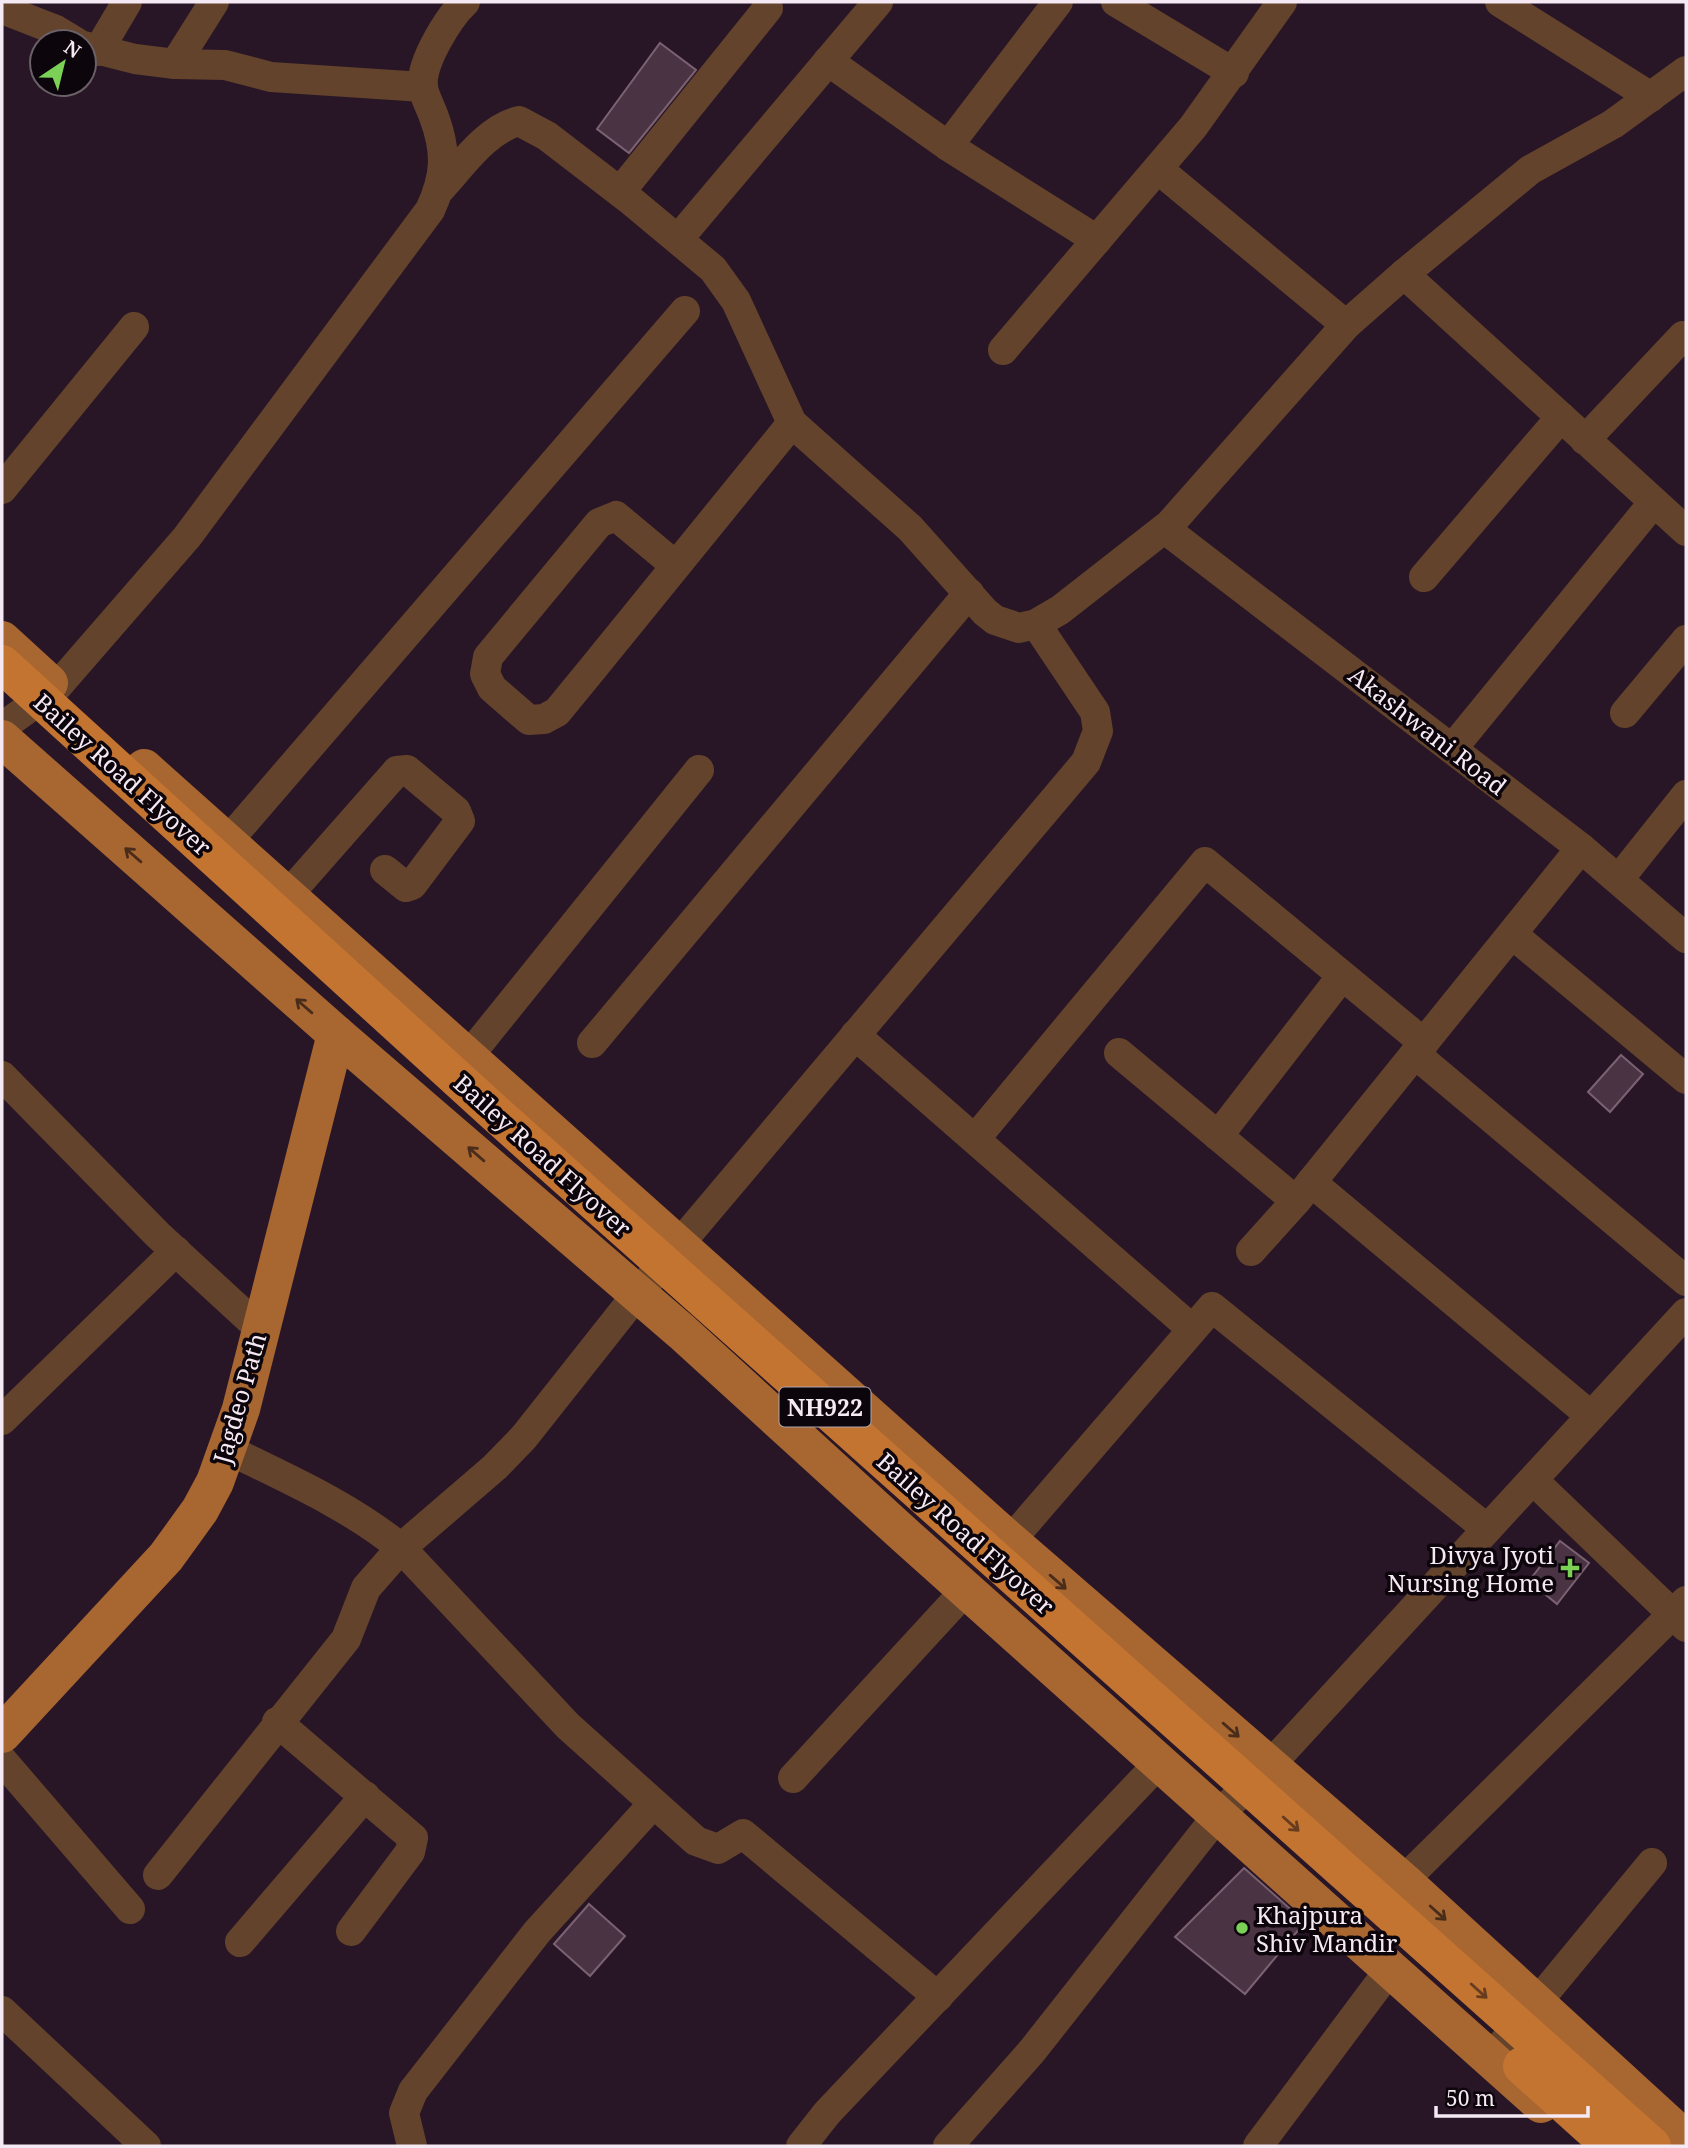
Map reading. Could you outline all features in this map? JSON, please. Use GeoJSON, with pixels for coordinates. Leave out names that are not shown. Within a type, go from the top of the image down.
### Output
{"type":"FeatureCollection","features":[{"type":"Feature","properties":{"kind":"highway","name":"Bailey Road Flyover"},"geometry":{"type":"LineString","coordinates":[[2,664],[506,1123],[1674,2131]]}},
{"type":"Feature","properties":{"kind":"highway","name":"Bailey Road Flyover"},"geometry":{"type":"LineString","coordinates":[[2,692],[1611,2146]]}},
{"type":"Feature","properties":{"kind":"main road"},"geometry":{"type":"LineString","coordinates":[[2,640],[1010,1541],[1271,1764],[1403,1881],[1674,2131]]}},
{"type":"Feature","properties":{"kind":"main road"},"geometry":{"type":"LineString","coordinates":[[2,739],[336,1034],[638,1293],[1587,2146]]}},
{"type":"Feature","properties":{"kind":"main road"},"geometry":{"type":"LineString","coordinates":[[262,969],[299,907]]}},
{"type":"Feature","properties":{"kind":"main road"},"geometry":{"type":"LineString","coordinates":[[373,1066],[418,1014]]}},
{"type":"Feature","properties":{"kind":"main road","name":"Jagdeo Path"},"geometry":{"type":"LineString","coordinates":[[2,1734],[166,1557],[200,1510],[229,1450],[336,1034]]}},
{"type":"Feature","properties":{"kind":"street"},"geometry":{"type":"LineString","coordinates":[[6,2],[2,9],[51,28]]}},
{"type":"Feature","properties":{"kind":"street"},"geometry":{"type":"LineString","coordinates":[[98,33],[127,2]]}},
{"type":"Feature","properties":{"kind":"street"},"geometry":{"type":"LineString","coordinates":[[175,64],[214,2]]}},
{"type":"Feature","properties":{"kind":"street"},"geometry":{"type":"LineString","coordinates":[[441,188],[444,154],[423,87],[430,57],[456,10],[465,2]]}},
{"type":"Feature","properties":{"kind":"street"},"geometry":{"type":"LineString","coordinates":[[679,238],[878,2]]}},
{"type":"Feature","properties":{"kind":"street"},"geometry":{"type":"LineString","coordinates":[[948,146],[1058,2]]}},
{"type":"Feature","properties":{"kind":"street"},"geometry":{"type":"LineString","coordinates":[[1116,2],[1234,73]]}},
{"type":"Feature","properties":{"kind":"street"},"geometry":{"type":"LineString","coordinates":[[1003,350],[1158,169],[1234,73],[1282,2]]}},
{"type":"Feature","properties":{"kind":"street"},"geometry":{"type":"LineString","coordinates":[[1500,2],[1631,84],[1686,71]]}},
{"type":"Feature","properties":{"kind":"street"},"geometry":{"type":"LineString","coordinates":[[620,192],[768,8]]}},
{"type":"Feature","properties":{"kind":"street"},"geometry":{"type":"LineString","coordinates":[[98,48],[175,64],[225,65],[271,77],[423,87]]}},
{"type":"Feature","properties":{"kind":"street"},"geometry":{"type":"LineString","coordinates":[[828,61],[948,146],[1097,240]]}},
{"type":"Feature","properties":{"kind":"street"},"geometry":{"type":"LineString","coordinates":[[2,727],[55,689],[187,537],[430,210],[441,188],[506,124],[519,121],[547,136],[679,238],[713,269],[736,301],[792,423],[910,528],[985,611],[1007,625],[1019,628],[1036,624],[1060,610],[1166,528],[1346,325],[1530,170],[1613,124],[1631,84]]}},
{"type":"Feature","properties":{"kind":"street"},"geometry":{"type":"LineString","coordinates":[[1158,169],[1346,325]]}},
{"type":"Feature","properties":{"kind":"street"},"geometry":{"type":"LineString","coordinates":[[1404,274],[1686,531]]}},
{"type":"Feature","properties":{"kind":"street"},"geometry":{"type":"LineString","coordinates":[[227,842],[685,311]]}},
{"type":"Feature","properties":{"kind":"street"},"geometry":{"type":"LineString","coordinates":[[2,489],[134,327]]}},
{"type":"Feature","properties":{"kind":"street"},"geometry":{"type":"LineString","coordinates":[[1585,440],[1683,336],[1686,340]]}},
{"type":"Feature","properties":{"kind":"street"},"geometry":{"type":"LineString","coordinates":[[1424,577],[1561,417]]}},
{"type":"Feature","properties":{"kind":"street"},"geometry":{"type":"LineString","coordinates":[[676,566],[616,516],[599,523],[488,657],[485,674],[492,688],[529,720],[544,719],[557,712],[676,566],[792,423]]}},
{"type":"Feature","properties":{"kind":"street"},"geometry":{"type":"LineString","coordinates":[[1452,749],[1654,502]]}},
{"type":"Feature","properties":{"kind":"street","name":"Akashwani Road"},"geometry":{"type":"LineString","coordinates":[[1166,528],[1581,848],[1686,938]]}},
{"type":"Feature","properties":{"kind":"street"},"geometry":{"type":"LineString","coordinates":[[592,1043],[969,593]]}},
{"type":"Feature","properties":{"kind":"street"},"geometry":{"type":"LineString","coordinates":[[158,1875],[346,1639],[354,1626],[363,1593],[401,1548],[495,1467],[524,1437],[677,1246],[1086,762],[1098,731],[1095,712],[1036,624]]}},
{"type":"Feature","properties":{"kind":"street"},"geometry":{"type":"LineString","coordinates":[[1625,713],[1686,640]]}},
{"type":"Feature","properties":{"kind":"street"},"geometry":{"type":"LineString","coordinates":[[467,1058],[699,769]]}},
{"type":"Feature","properties":{"kind":"street"},"geometry":{"type":"LineString","coordinates":[[299,907],[397,771],[407,770],[456,811],[460,821],[412,885],[406,887],[385,870]]}},
{"type":"Feature","properties":{"kind":"street"},"geometry":{"type":"LineString","coordinates":[[1619,879],[1686,795]]}},
{"type":"Feature","properties":{"kind":"street"},"geometry":{"type":"LineString","coordinates":[[1251,1251],[1304,1192],[1581,848]]}},
{"type":"Feature","properties":{"kind":"street"},"geometry":{"type":"LineString","coordinates":[[975,1139],[1205,862],[1342,976],[1420,1048],[1686,1281]]}},
{"type":"Feature","properties":{"kind":"street"},"geometry":{"type":"LineString","coordinates":[[1512,934],[1686,1079]]}},
{"type":"Feature","properties":{"kind":"street"},"geometry":{"type":"LineString","coordinates":[[1218,1136],[1342,976]]}},
{"type":"Feature","properties":{"kind":"street"},"geometry":{"type":"LineString","coordinates":[[855,1035],[1192,1329]]}},
{"type":"Feature","properties":{"kind":"street"},"geometry":{"type":"LineString","coordinates":[[1119,1053],[1218,1136],[1304,1192],[1591,1416]]}},
{"type":"Feature","properties":{"kind":"street"},"geometry":{"type":"LineString","coordinates":[[2,1077],[176,1251],[259,1328]]}},
{"type":"Feature","properties":{"kind":"street"},"geometry":{"type":"LineString","coordinates":[[2,1420],[176,1251]]}},
{"type":"Feature","properties":{"kind":"street"},"geometry":{"type":"LineString","coordinates":[[1010,1541],[1208,1310],[1217,1309],[1487,1529]]}},
{"type":"Feature","properties":{"kind":"street"},"geometry":{"type":"LineString","coordinates":[[948,2146],[1032,2051],[1218,1815],[1271,1764],[1686,1313]]}},
{"type":"Feature","properties":{"kind":"street"},"geometry":{"type":"LineString","coordinates":[[229,1450],[328,1500],[381,1532],[401,1548],[568,1726],[653,1804],[706,1847],[718,1849],[743,1834],[938,1997]]}},
{"type":"Feature","properties":{"kind":"street"},"geometry":{"type":"LineString","coordinates":[[1403,1881],[1682,1614],[1533,1480]]}},
{"type":"Feature","properties":{"kind":"street"},"geometry":{"type":"LineString","coordinates":[[793,1778],[966,1590]]}},
{"type":"Feature","properties":{"kind":"street"},"geometry":{"type":"LineString","coordinates":[[277,1723],[409,1833],[414,1842],[410,1852],[351,1931]]}},
{"type":"Feature","properties":{"kind":"street"},"geometry":{"type":"LineString","coordinates":[[2,1760],[130,1909]]}},
{"type":"Feature","properties":{"kind":"street"},"geometry":{"type":"LineString","coordinates":[[801,2146],[827,2113],[1159,1763]]}},
{"type":"Feature","properties":{"kind":"street"},"geometry":{"type":"LineString","coordinates":[[240,1942],[365,1796]]}},
{"type":"Feature","properties":{"kind":"street"},"geometry":{"type":"LineString","coordinates":[[412,2146],[404,2113],[413,2091],[537,1932],[653,1804]]}},
{"type":"Feature","properties":{"kind":"street"},"geometry":{"type":"LineString","coordinates":[[1491,2059],[1652,1863]]}},
{"type":"Feature","properties":{"kind":"street"},"geometry":{"type":"LineString","coordinates":[[1258,2146],[1391,1968]]}},
{"type":"Feature","properties":{"kind":"street"},"geometry":{"type":"LineString","coordinates":[[2,2011],[146,2146]]}},
{"type":"Feature","properties":{"kind":"building"},"geometry":{"type":"Polygon","coordinates":[[[660,43],[696,70],[629,153],[597,129],[660,43]]]}},
{"type":"Feature","properties":{"kind":"building"},"geometry":{"type":"Polygon","coordinates":[[[1621,1055],[1643,1074],[1610,1112],[1588,1092],[1621,1055]]]}},
{"type":"Feature","properties":{"kind":"building"},"geometry":{"type":"Polygon","coordinates":[[[1560,1541],[1589,1563],[1557,1604],[1529,1581],[1560,1541]]]}},
{"type":"Feature","properties":{"kind":"building","name":"Khajpura Shiv Mandir"},"geometry":{"type":"Polygon","coordinates":[[[1244,1868],[1305,1922],[1245,1994],[1175,1937],[1244,1868]]]}},
{"type":"Feature","properties":{"kind":"building"},"geometry":{"type":"Polygon","coordinates":[[[589,1904],[625,1936],[590,1976],[554,1944],[589,1904]]]}},
{"type":"Feature","properties":{"kind":"place","name":"Divya Jyoti Nursing Home"},"geometry":{"type":"Point","coordinates":[1570,1568]}},
{"type":"Feature","properties":{"kind":"place","name":"Khajpura Shiv Mandir"},"geometry":{"type":"Point","coordinates":[1242,1928]}}]}
